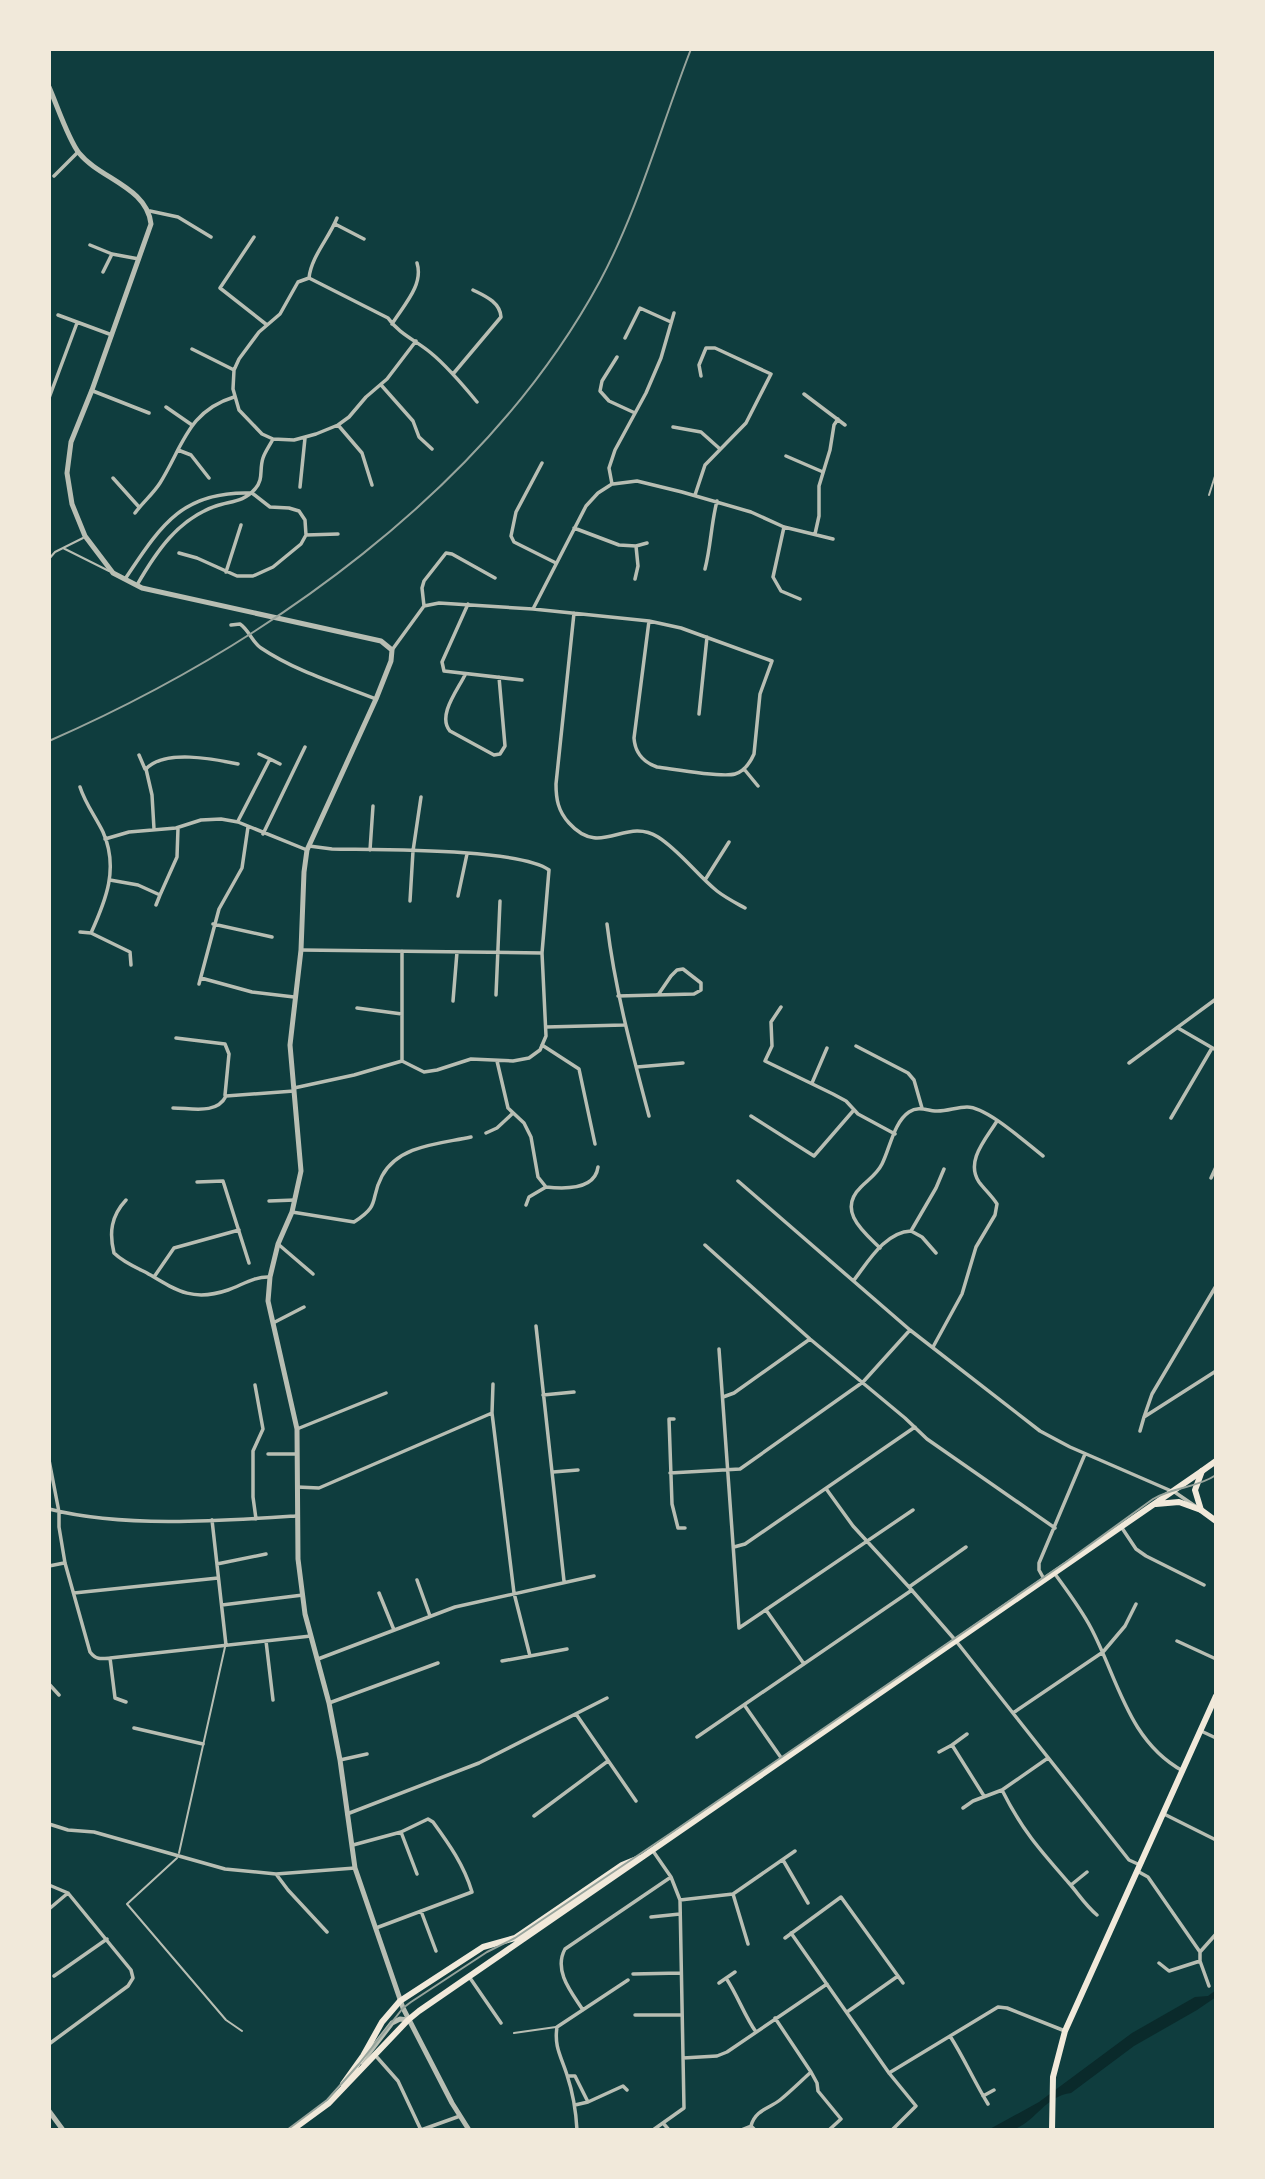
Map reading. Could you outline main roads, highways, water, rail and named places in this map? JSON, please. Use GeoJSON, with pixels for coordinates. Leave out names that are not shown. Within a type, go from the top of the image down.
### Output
{"type":"FeatureCollection","features":[{"type":"Feature","properties":{"kind":"main road"},"geometry":{"type":"LineString","coordinates":[[292,2130],[329,2102],[408,2020],[1216,1461]]}},
{"type":"Feature","properties":{"kind":"main road"},"geometry":{"type":"LineString","coordinates":[[1199,1509],[1195,1490],[1202,1471]]}},
{"type":"Feature","properties":{"kind":"main road"},"geometry":{"type":"LineString","coordinates":[[1155,1504],[1179,1502],[1199,1509],[1216,1521]]}},
{"type":"Feature","properties":{"kind":"main road"},"geometry":{"type":"LineString","coordinates":[[1052,2130],[1053,2077],[1065,2031],[1216,1696]]}},
{"type":"Feature","properties":{"kind":"main road"},"geometry":{"type":"LineString","coordinates":[[329,2102],[382,2022],[400,2001],[483,1947],[515,1938],[622,1865],[653,1851]]}},
{"type":"Feature","properties":{"kind":"water"},"geometry":{"type":"Polygon","coordinates":[[[1216,1990],[1216,1997],[1134,2046],[1071,2093],[1053,2099],[1026,2123],[1011,2130],[988,2130],[1039,2102],[1132,2033],[1195,1997],[1208,1996],[1216,1990]]]}},
{"type":"Feature","properties":{"kind":"tram line"},"geometry":{"type":"LineString","coordinates":[[287,2130],[327,2100],[403,2008],[411,2002],[487,1952],[515,1938],[674,1831],[1066,1562],[1153,1499],[1201,1483],[1216,1475]]}},
{"type":"Feature","properties":{"kind":"railway"},"geometry":{"type":"LineString","coordinates":[[49,741],[129,703],[209,659],[288,609],[362,554],[432,494],[496,428],[553,357],[600,281],[638,196],[691,49]]}}]}
